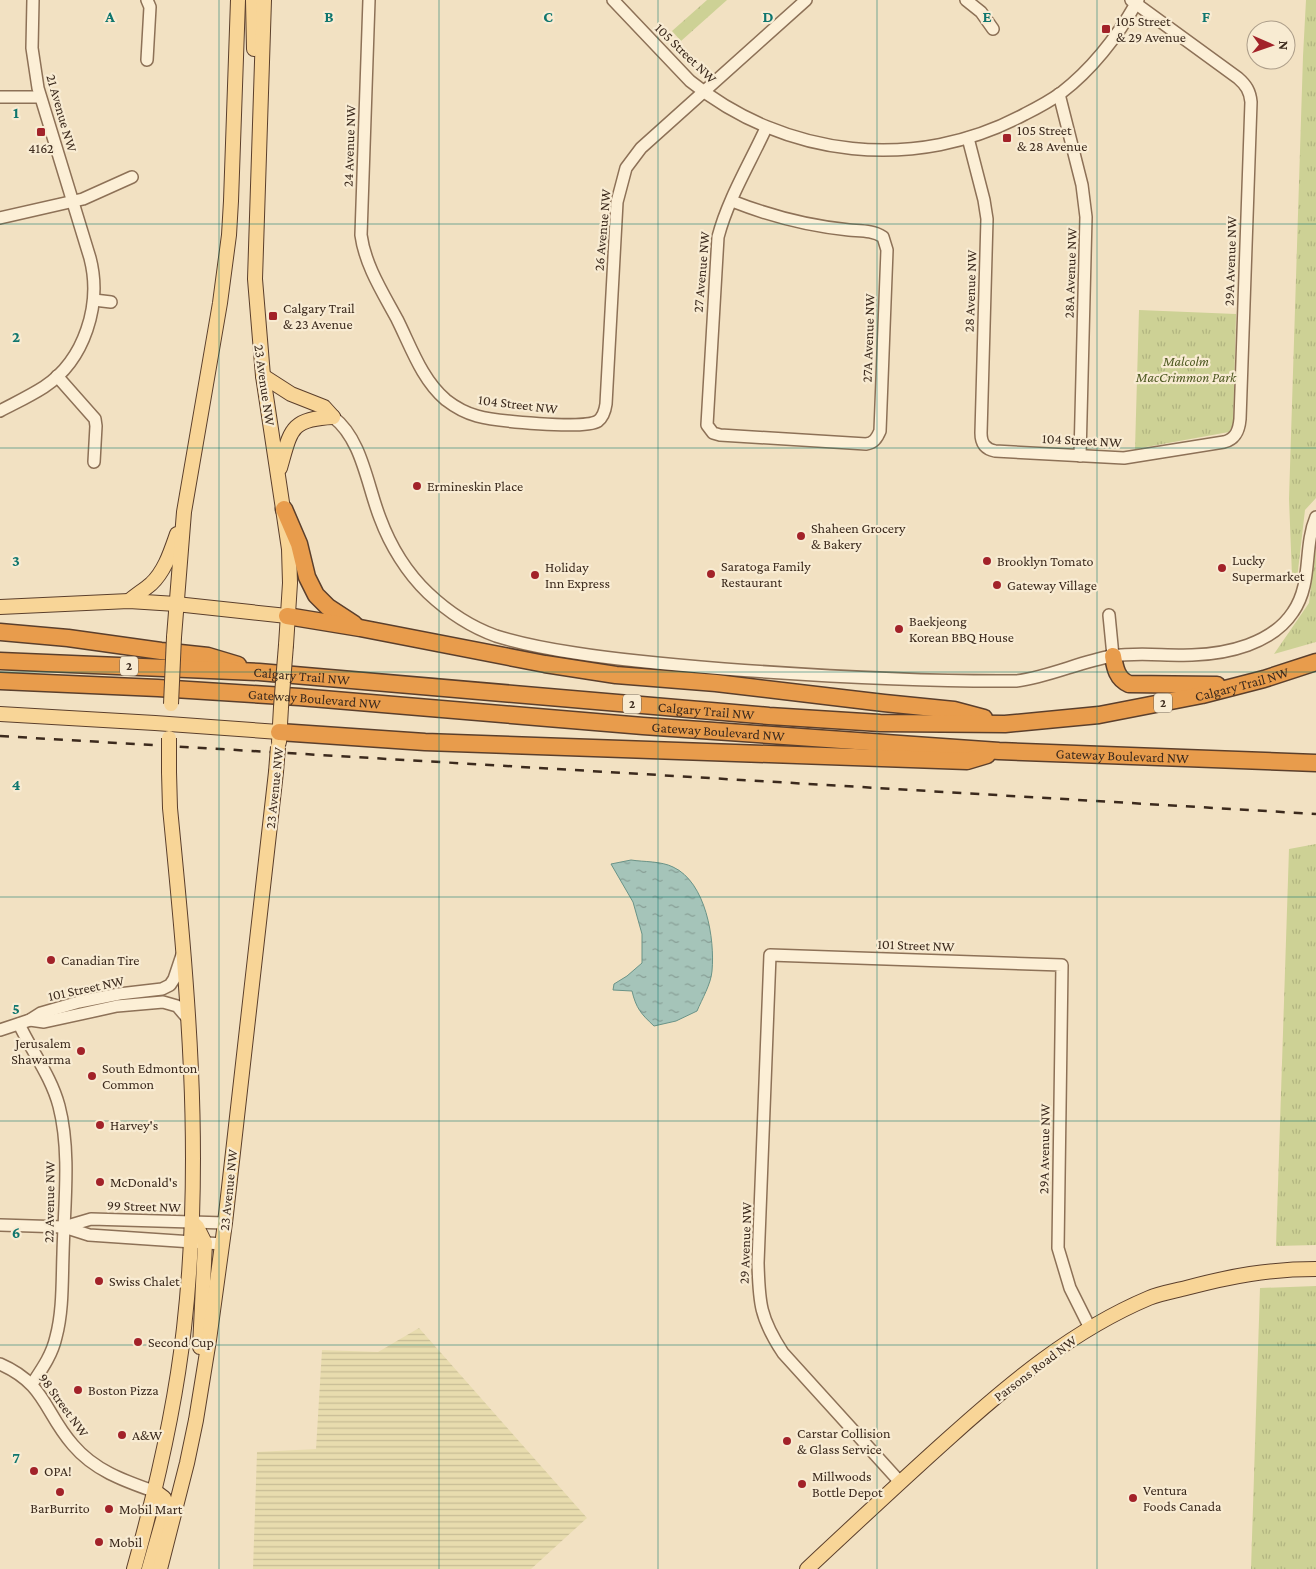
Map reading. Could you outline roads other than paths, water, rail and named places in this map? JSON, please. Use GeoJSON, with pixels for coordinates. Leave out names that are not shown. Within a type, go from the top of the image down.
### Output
{"type":"FeatureCollection","features":[{"type":"Feature","properties":{"kind":"highway"},"geometry":{"type":"LineString","coordinates":[[284,509],[299,544],[307,577],[316,595],[328,608],[360,628]]}},
{"type":"Feature","properties":{"kind":"highway"},"geometry":{"type":"LineString","coordinates":[[287,616],[360,628],[554,666],[616,675],[716,683],[954,710],[1005,724]]}},
{"type":"Feature","properties":{"kind":"highway"},"geometry":{"type":"LineString","coordinates":[[0,632],[68,638],[208,656],[259,672]]}},
{"type":"Feature","properties":{"kind":"highway"},"geometry":{"type":"LineString","coordinates":[[1113,656],[1119,677],[1129,684],[1242,685]]}},
{"type":"Feature","properties":{"kind":"highway","name":"Calgary Trail NW"},"geometry":{"type":"LineString","coordinates":[[0,661],[259,672],[769,716],[880,723],[1005,724],[1106,713],[1202,695],[1264,680],[1316,662]]}},
{"type":"Feature","properties":{"kind":"highway","name":"Gateway Boulevard NW"},"geometry":{"type":"LineString","coordinates":[[0,681],[158,688],[308,698],[643,726],[999,751],[1316,763]]}},
{"type":"Feature","properties":{"kind":"highway"},"geometry":{"type":"LineString","coordinates":[[279,740],[425,742],[967,761],[999,751]]}},
{"type":"Feature","properties":{"kind":"main road"},"geometry":{"type":"LineString","coordinates":[[196,1420],[198,1242],[197,1227],[192,1222],[190,1021],[170,808],[170,731],[176,604],[184,512],[220,303],[229,235],[238,0]]}},
{"type":"Feature","properties":{"kind":"main road"},"geometry":{"type":"LineString","coordinates":[[253,0],[254,63],[260,107]]}},
{"type":"Feature","properties":{"kind":"main road","name":"23 Avenue NW"},"geometry":{"type":"LineString","coordinates":[[160,1569],[177,1506],[196,1420],[222,1244],[276,772],[286,645],[290,567],[284,509],[263,376],[255,280],[264,0]]}},
{"type":"Feature","properties":{"kind":"main road"},"geometry":{"type":"LineString","coordinates":[[263,376],[291,394],[324,407],[333,417]]}},
{"type":"Feature","properties":{"kind":"main road"},"geometry":{"type":"LineString","coordinates":[[278,473],[292,430],[306,420],[333,417]]}},
{"type":"Feature","properties":{"kind":"main road"},"geometry":{"type":"LineString","coordinates":[[129,601],[153,583],[161,572],[169,557],[184,512]]}},
{"type":"Feature","properties":{"kind":"main road"},"geometry":{"type":"LineString","coordinates":[[0,607],[129,601],[287,616]]}},
{"type":"Feature","properties":{"kind":"main road"},"geometry":{"type":"LineString","coordinates":[[0,714],[279,740]]}},
{"type":"Feature","properties":{"kind":"main road"},"geometry":{"type":"LineString","coordinates":[[134,1569],[156,1492],[179,1368],[186,1303],[198,1242]]}},
{"type":"Feature","properties":{"kind":"main road","name":"Parsons Road NW"},"geometry":{"type":"LineString","coordinates":[[807,1569],[1004,1389],[1064,1344],[1090,1328],[1150,1298],[1212,1281],[1244,1274],[1316,1268]]}},
{"type":"Feature","properties":{"kind":"main road"},"geometry":{"type":"LineString","coordinates":[[149,1569],[166,1509],[164,1498],[156,1492]]}},
{"type":"Feature","properties":{"kind":"street","name":"21 Avenue NW"},"geometry":{"type":"LineString","coordinates":[[33,0],[32,48],[36,79],[74,202],[95,281],[94,300],[89,326],[84,339],[58,376]]}},
{"type":"Feature","properties":{"kind":"street"},"geometry":{"type":"LineString","coordinates":[[147,0],[150,7],[147,60]]}},
{"type":"Feature","properties":{"kind":"street","name":"24 Avenue NW"},"geometry":{"type":"LineString","coordinates":[[369,0],[362,235],[365,253],[381,289]]}},
{"type":"Feature","properties":{"kind":"street","name":"105 Street NW"},"geometry":{"type":"LineString","coordinates":[[613,0],[679,70],[704,92],[738,114],[766,128],[807,142],[876,150],[918,148],[968,138],[1013,121],[1059,94],[1085,71],[1099,55],[1135,1]]}},
{"type":"Feature","properties":{"kind":"street","name":"26 Avenue NW"},"geometry":{"type":"LineString","coordinates":[[598,421],[603,416],[606,404],[617,202],[623,176],[630,161],[641,148],[806,0]]}},
{"type":"Feature","properties":{"kind":"street"},"geometry":{"type":"LineString","coordinates":[[966,0],[981,12],[993,29]]}},
{"type":"Feature","properties":{"kind":"street","name":"29A Avenue NW"},"geometry":{"type":"LineString","coordinates":[[1135,1],[1238,78],[1247,88],[1251,102],[1241,399],[1239,425],[1235,436]]}},
{"type":"Feature","properties":{"kind":"street","name":"28A Avenue NW"},"geometry":{"type":"LineString","coordinates":[[1059,94],[1082,185],[1086,217],[1080,456]]}},
{"type":"Feature","properties":{"kind":"street"},"geometry":{"type":"LineString","coordinates":[[0,97],[40,97]]}},
{"type":"Feature","properties":{"kind":"street","name":"27 Avenue NW"},"geometry":{"type":"LineString","coordinates":[[766,128],[721,224],[716,249],[706,421],[709,429],[720,435],[866,444],[875,440]]}},
{"type":"Feature","properties":{"kind":"street","name":"28 Avenue NW"},"geometry":{"type":"LineString","coordinates":[[968,138],[987,219],[980,433],[981,440],[985,446]]}},
{"type":"Feature","properties":{"kind":"street"},"geometry":{"type":"LineString","coordinates":[[0,218],[87,198],[132,177]]}},
{"type":"Feature","properties":{"kind":"street","name":"27A Avenue NW"},"geometry":{"type":"LineString","coordinates":[[732,201],[788,220],[835,229],[872,232],[883,237],[887,250],[880,431],[875,440]]}},
{"type":"Feature","properties":{"kind":"street","name":"104 Street NW"},"geometry":{"type":"LineString","coordinates":[[381,289],[428,380],[456,407],[476,416],[502,420],[581,426],[598,421]]}},
{"type":"Feature","properties":{"kind":"street"},"geometry":{"type":"LineString","coordinates":[[94,300],[111,302]]}},
{"type":"Feature","properties":{"kind":"street"},"geometry":{"type":"LineString","coordinates":[[0,411],[44,388],[58,376],[95,419],[94,462]]}},
{"type":"Feature","properties":{"kind":"street"},"geometry":{"type":"LineString","coordinates":[[333,417],[341,423],[350,435],[381,521],[392,544],[408,569],[426,591],[453,613],[487,632],[510,640],[599,657],[672,665],[896,679],[1021,680],[1035,678],[1086,662],[1113,656],[1207,654],[1243,646],[1268,636],[1287,621],[1294,611],[1302,595],[1306,579],[1309,537],[1316,517]]}},
{"type":"Feature","properties":{"kind":"street","name":"104 Street NW"},"geometry":{"type":"LineString","coordinates":[[985,446],[995,451],[1124,458],[1224,442],[1235,436]]}},
{"type":"Feature","properties":{"kind":"street"},"geometry":{"type":"LineString","coordinates":[[1109,615],[1113,656]]}},
{"type":"Feature","properties":{"kind":"street","name":"101 Street NW"},"geometry":{"type":"LineString","coordinates":[[0,1030],[25,1022],[41,1013],[79,1002],[119,994],[166,988],[174,979],[184,949]]}},
{"type":"Feature","properties":{"kind":"street","name":"101 Street NW"},"geometry":{"type":"LineString","coordinates":[[770,955],[1062,965]]}},
{"type":"Feature","properties":{"kind":"street","name":"29 Avenue NW"},"geometry":{"type":"LineString","coordinates":[[770,955],[758,1297],[773,1339],[783,1353],[900,1482]]}},
{"type":"Feature","properties":{"kind":"street","name":"29A Avenue NW"},"geometry":{"type":"LineString","coordinates":[[1062,965],[1058,1248],[1072,1292],[1090,1328]]}},
{"type":"Feature","properties":{"kind":"street","name":"101 Street NW"},"geometry":{"type":"LineString","coordinates":[[25,1022],[44,1022],[118,1006],[163,1002],[177,1006],[190,1021]]}},
{"type":"Feature","properties":{"kind":"street","name":"22 Avenue NW"},"geometry":{"type":"LineString","coordinates":[[25,1022],[59,1108],[63,1132],[65,1169],[64,1227],[58,1328],[48,1359],[32,1384]]}},
{"type":"Feature","properties":{"kind":"street","name":"99 Street NW"},"geometry":{"type":"LineString","coordinates":[[0,1225],[64,1227],[91,1220],[224,1223]]}},
{"type":"Feature","properties":{"kind":"street","name":"99 Street NW"},"geometry":{"type":"LineString","coordinates":[[64,1227],[89,1236],[222,1244]]}},
{"type":"Feature","properties":{"kind":"street","name":"98 Street NW"},"geometry":{"type":"LineString","coordinates":[[0,1364],[20,1374],[32,1384],[46,1402],[66,1436],[84,1456],[116,1478],[156,1492]]}},
{"type":"Feature","properties":{"kind":"water"},"geometry":{"type":"Polygon","coordinates":[[[631,860],[663,864],[673,867],[684,874],[701,898],[710,928],[713,958],[712,971],[708,986],[697,1011],[676,1021],[654,1026],[640,1010],[635,1002],[632,991],[613,990],[614,984],[642,963],[642,934],[633,902],[611,864],[631,860]]]}},
{"type":"Feature","properties":{"kind":"railway"},"geometry":{"type":"LineString","coordinates":[[0,736],[1316,814]]}},
{"type":"Feature","properties":{"kind":"place","name":"105 Street & 29 Avenue"},"geometry":{"type":"Point","coordinates":[1106,29]}},
{"type":"Feature","properties":{"kind":"place","name":"4162"},"geometry":{"type":"Point","coordinates":[41,132]}},
{"type":"Feature","properties":{"kind":"place","name":"105 Street & 28 Avenue"},"geometry":{"type":"Point","coordinates":[1007,138]}},
{"type":"Feature","properties":{"kind":"place","name":"Calgary Trail & 23 Avenue"},"geometry":{"type":"Point","coordinates":[273,316]}},
{"type":"Feature","properties":{"kind":"place","name":"Ermineskin Place"},"geometry":{"type":"Point","coordinates":[417,486]}},
{"type":"Feature","properties":{"kind":"place","name":"Shaheen Grocery & Bakery"},"geometry":{"type":"Point","coordinates":[801,536]}},
{"type":"Feature","properties":{"kind":"place","name":"Brooklyn Tomato"},"geometry":{"type":"Point","coordinates":[987,561]}},
{"type":"Feature","properties":{"kind":"place","name":"Lucky Supermarket"},"geometry":{"type":"Point","coordinates":[1222,568]}},
{"type":"Feature","properties":{"kind":"place","name":"Saratoga Family Restaurant"},"geometry":{"type":"Point","coordinates":[711,574]}},
{"type":"Feature","properties":{"kind":"place","name":"Holiday Inn Express"},"geometry":{"type":"Point","coordinates":[535,575]}},
{"type":"Feature","properties":{"kind":"place","name":"Gateway Village"},"geometry":{"type":"Point","coordinates":[997,585]}},
{"type":"Feature","properties":{"kind":"place","name":"Baekjeong Korean BBQ House"},"geometry":{"type":"Point","coordinates":[899,629]}},
{"type":"Feature","properties":{"kind":"place","name":"Canadian Tire"},"geometry":{"type":"Point","coordinates":[51,960]}},
{"type":"Feature","properties":{"kind":"place","name":"Jerusalem Shawarma"},"geometry":{"type":"Point","coordinates":[81,1051]}},
{"type":"Feature","properties":{"kind":"place","name":"South Edmonton Common"},"geometry":{"type":"Point","coordinates":[92,1076]}},
{"type":"Feature","properties":{"kind":"place","name":"Harvey's"},"geometry":{"type":"Point","coordinates":[100,1125]}},
{"type":"Feature","properties":{"kind":"place","name":"McDonald's"},"geometry":{"type":"Point","coordinates":[100,1182]}},
{"type":"Feature","properties":{"kind":"place","name":"Swiss Chalet"},"geometry":{"type":"Point","coordinates":[99,1281]}},
{"type":"Feature","properties":{"kind":"place","name":"Second Cup"},"geometry":{"type":"Point","coordinates":[138,1342]}},
{"type":"Feature","properties":{"kind":"place","name":"Boston Pizza"},"geometry":{"type":"Point","coordinates":[78,1390]}},
{"type":"Feature","properties":{"kind":"place","name":"A&W"},"geometry":{"type":"Point","coordinates":[122,1435]}},
{"type":"Feature","properties":{"kind":"place","name":"Carstar Collision & Glass Service"},"geometry":{"type":"Point","coordinates":[787,1441]}},
{"type":"Feature","properties":{"kind":"place","name":"OPA!"},"geometry":{"type":"Point","coordinates":[34,1471]}},
{"type":"Feature","properties":{"kind":"place","name":"Millwoods Bottle Depot"},"geometry":{"type":"Point","coordinates":[802,1484]}},
{"type":"Feature","properties":{"kind":"place","name":"BarBurrito"},"geometry":{"type":"Point","coordinates":[60,1492]}},
{"type":"Feature","properties":{"kind":"place","name":"Ventura Foods Canada"},"geometry":{"type":"Point","coordinates":[1133,1498]}},
{"type":"Feature","properties":{"kind":"place","name":"Mobil Mart"},"geometry":{"type":"Point","coordinates":[109,1509]}},
{"type":"Feature","properties":{"kind":"place","name":"Mobil"},"geometry":{"type":"Point","coordinates":[99,1542]}},
{"type":"Feature","properties":{"kind":"park label","name":"Malcolm MacCrimmon Park"},"geometry":{"type":"Point","coordinates":[1186,370]}}]}
